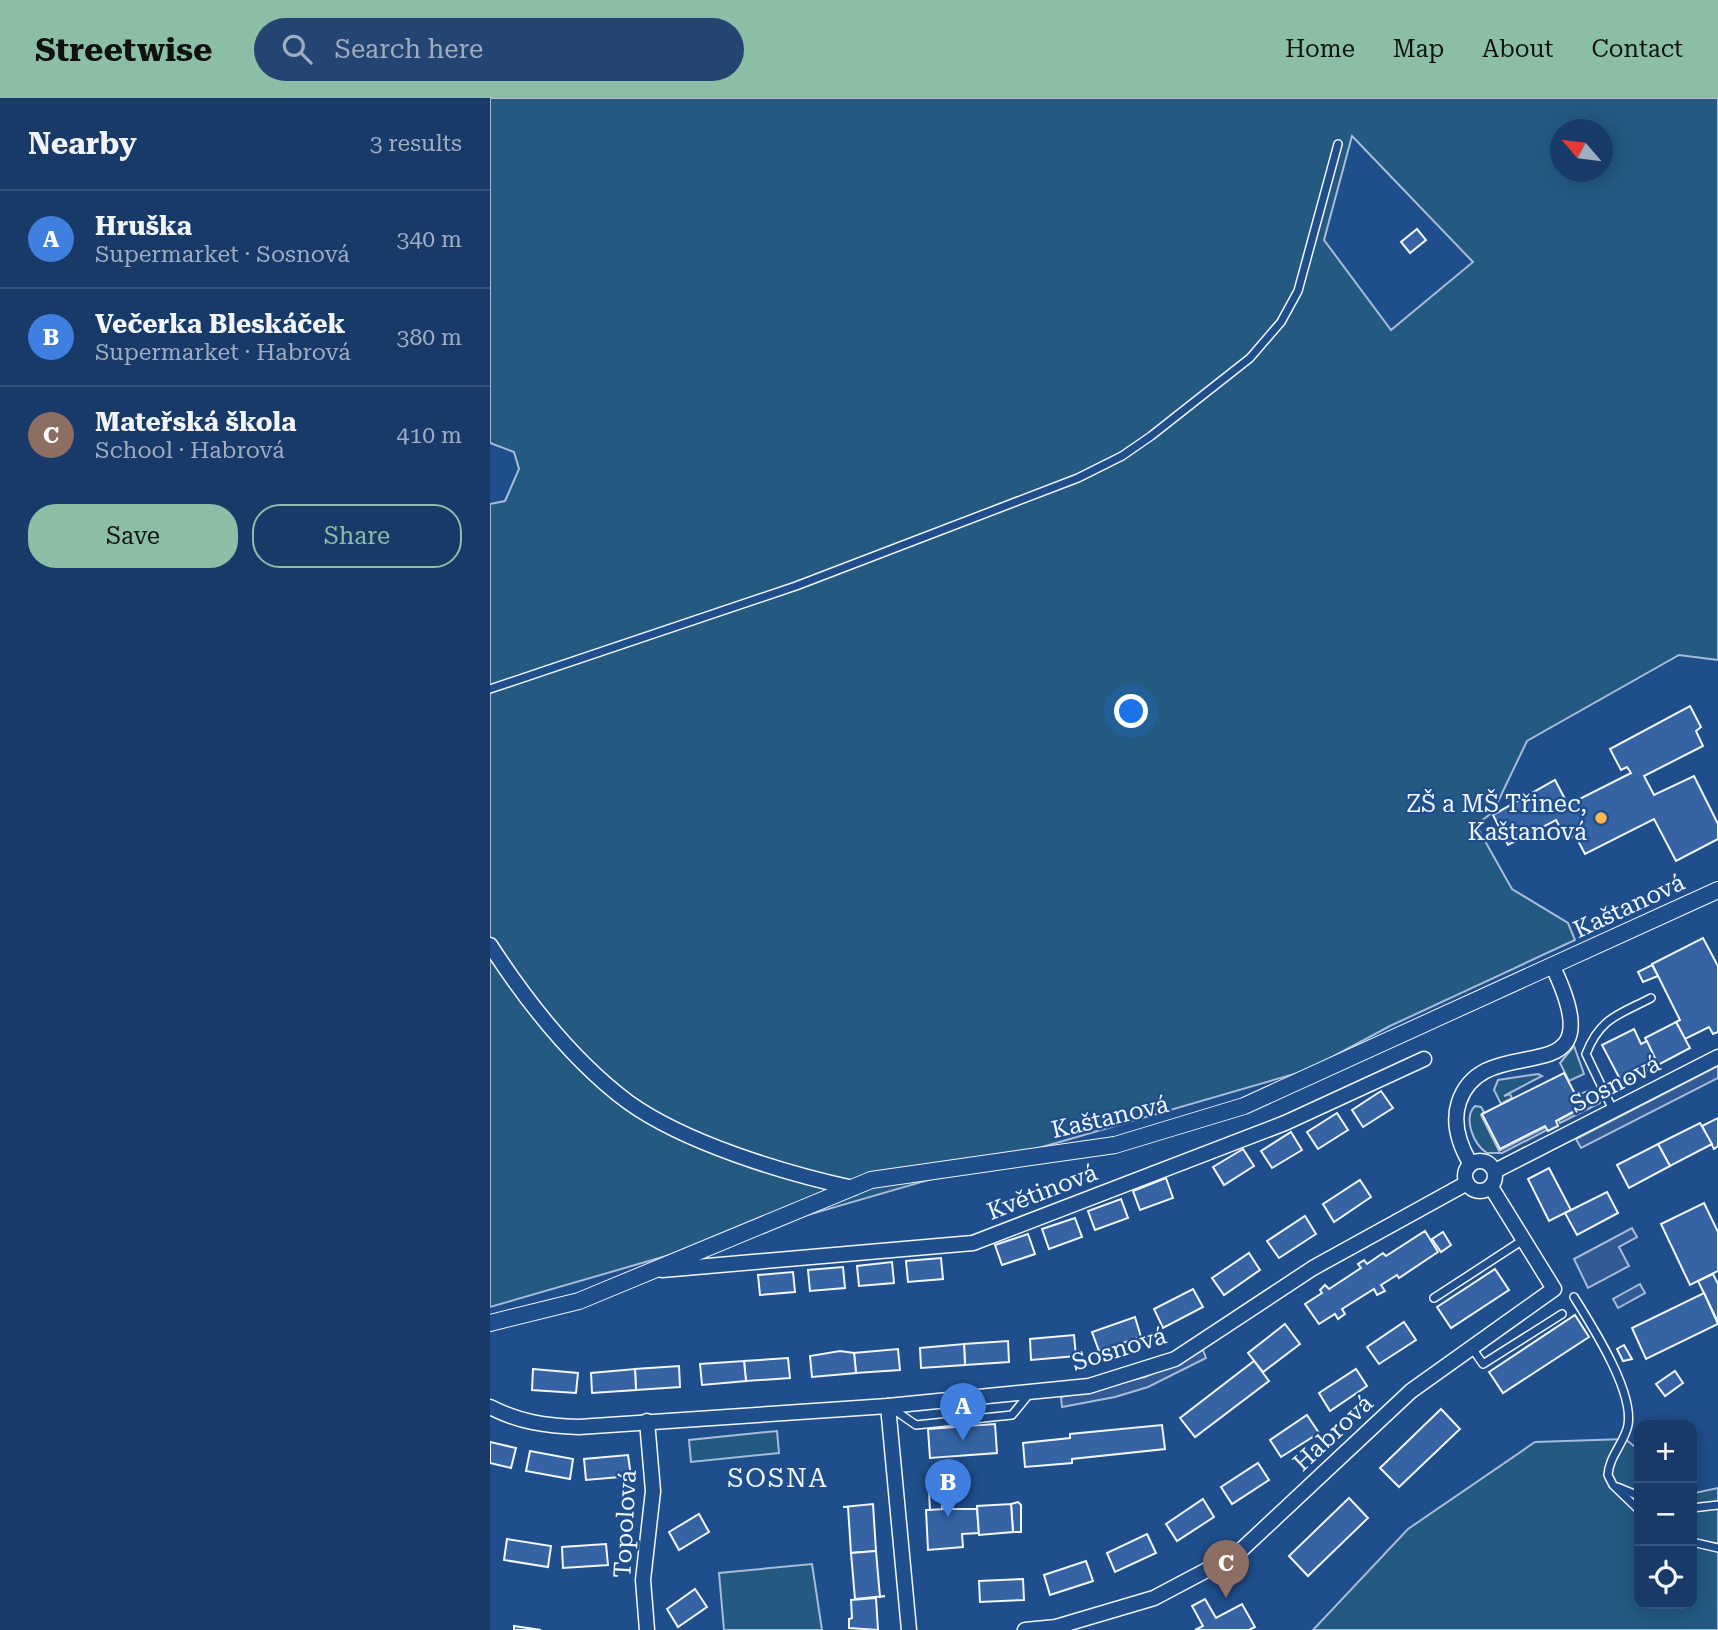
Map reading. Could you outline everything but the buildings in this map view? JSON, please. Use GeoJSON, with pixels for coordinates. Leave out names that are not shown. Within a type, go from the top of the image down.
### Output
{"type":"FeatureCollection","features":[{"type":"Feature","properties":{"kind":"street","name":"Kaštanová"},"geometry":{"type":"LineString","coordinates":[[490,1323],[579,1301],[872,1180],[1115,1145],[1244,1106],[1718,890]]}},
{"type":"Feature","properties":{"kind":"street"},"geometry":{"type":"LineString","coordinates":[[490,945],[570,1049],[629,1102],[675,1128],[733,1152],[790,1173],[853,1188]]}},
{"type":"Feature","properties":{"kind":"street"},"geometry":{"type":"LineString","coordinates":[[1470,1163],[1459,1141],[1456,1123],[1458,1104],[1469,1084],[1492,1066],[1550,1055],[1561,1046],[1569,1032],[1571,1008],[1553,967]]}},
{"type":"Feature","properties":{"kind":"street","name":"Sosnová"},"geometry":{"type":"LineString","coordinates":[[1495,1171],[1718,1057]]}},
{"type":"Feature","properties":{"kind":"street","name":"Květinová"},"geometry":{"type":"LineString","coordinates":[[653,1270],[973,1243],[1285,1123],[1424,1059]]}},
{"type":"Feature","properties":{"kind":"street"},"geometry":{"type":"LineString","coordinates":[[1470,1163],[1482,1163],[1495,1171],[1496,1181],[1491,1187],[1480,1189],[1466,1183],[1463,1174],[1470,1163]]}},
{"type":"Feature","properties":{"kind":"street","name":"Sosnová"},"geometry":{"type":"LineString","coordinates":[[490,1407],[509,1417],[543,1426],[579,1427],[888,1406],[1089,1386],[1175,1359],[1314,1268],[1466,1183]]}},
{"type":"Feature","properties":{"kind":"street","name":"Habrová"},"geometry":{"type":"LineString","coordinates":[[1025,1630],[1056,1627],[1154,1598],[1237,1554],[1411,1391],[1554,1289],[1491,1187]]}},
{"type":"Feature","properties":{"kind":"street"},"geometry":{"type":"LineString","coordinates":[[888,1406],[909,1630]]}},
{"type":"Feature","properties":{"kind":"street","name":"Topolová"},"geometry":{"type":"LineString","coordinates":[[647,1421],[653,1491],[643,1580],[647,1630]]}},
{"type":"Feature","properties":{"kind":"lane"},"geometry":{"type":"LineString","coordinates":[[490,689],[796,586],[1079,478],[1122,456],[1250,358],[1281,322],[1298,290],[1338,144]]}},
{"type":"Feature","properties":{"kind":"lane"},"geometry":{"type":"LineString","coordinates":[[1613,1110],[1586,1054],[1594,1032],[1605,1022],[1651,998]]}},
{"type":"Feature","properties":{"kind":"lane"},"geometry":{"type":"LineString","coordinates":[[1434,1298],[1522,1240]]}},
{"type":"Feature","properties":{"kind":"lane"},"geometry":{"type":"LineString","coordinates":[[1574,1297],[1606,1350],[1629,1410],[1628,1428],[1609,1467],[1613,1485],[1634,1505]]}},
{"type":"Feature","properties":{"kind":"lane"},"geometry":{"type":"LineString","coordinates":[[1472,1348],[1483,1364],[1562,1314]]}},
{"type":"Feature","properties":{"kind":"lane"},"geometry":{"type":"LineString","coordinates":[[888,1406],[916,1424],[957,1421],[1012,1415],[1030,1392]]}},
{"type":"Feature","properties":{"kind":"lane"},"geometry":{"type":"LineString","coordinates":[[1613,1485],[1634,1494]]}},
{"type":"Feature","properties":{"kind":"lane"},"geometry":{"type":"LineString","coordinates":[[1697,1507],[1718,1505]]}},
{"type":"Feature","properties":{"kind":"lane"},"geometry":{"type":"LineString","coordinates":[[1697,1543],[1718,1548]]}},
{"type":"Feature","properties":{"kind":"shaded area"},"geometry":{"type":"Polygon","coordinates":[[[490,98],[1718,98],[1718,660],[1679,655],[1527,741],[1493,812],[1476,825],[1512,889],[1568,923],[1575,940],[1390,1026],[1308,1070],[490,1307],[490,504],[505,501],[519,469],[514,452],[490,443],[490,98]],[[1352,136],[1324,240],[1391,330],[1473,262],[1352,136]]]}},
{"type":"Feature","properties":{"kind":"shaded area"},"geometry":{"type":"Polygon","coordinates":[[[1574,1046],[1584,1074],[1569,1081],[1560,1063],[1574,1046]]]}},
{"type":"Feature","properties":{"kind":"shaded area"},"geometry":{"type":"Polygon","coordinates":[[[1718,1066],[1718,1078],[1581,1148],[1576,1139],[1718,1066]]]}},
{"type":"Feature","properties":{"kind":"shaded area"},"geometry":{"type":"Polygon","coordinates":[[[1538,1074],[1542,1076],[1504,1096],[1510,1094],[1512,1098],[1501,1104],[1494,1090],[1498,1080],[1538,1074]]]}},
{"type":"Feature","properties":{"kind":"shaded area"},"geometry":{"type":"Polygon","coordinates":[[[1590,1090],[1597,1093],[1600,1103],[1560,1123],[1559,1120],[1583,1108],[1577,1095],[1590,1090]]]}},
{"type":"Feature","properties":{"kind":"shaded area"},"geometry":{"type":"Polygon","coordinates":[[[1475,1106],[1481,1107],[1484,1112],[1481,1115],[1499,1151],[1546,1127],[1547,1130],[1502,1153],[1487,1153],[1471,1131],[1470,1117],[1475,1106]]]}},
{"type":"Feature","properties":{"kind":"shaded area"},"geometry":{"type":"Polygon","coordinates":[[[1632,1228],[1637,1237],[1619,1247],[1629,1266],[1588,1288],[1574,1259],[1632,1228]]]}},
{"type":"Feature","properties":{"kind":"shaded area"},"geometry":{"type":"Polygon","coordinates":[[[1640,1284],[1645,1293],[1618,1308],[1613,1299],[1640,1284]]]}},
{"type":"Feature","properties":{"kind":"shaded area"},"geometry":{"type":"Polygon","coordinates":[[[1203,1350],[1206,1358],[1148,1387],[1115,1397],[1062,1407],[1061,1397],[1145,1377],[1203,1350]]]}},
{"type":"Feature","properties":{"kind":"shaded area"},"geometry":{"type":"Polygon","coordinates":[[[777,1431],[779,1453],[691,1462],[689,1440],[777,1431]]]}},
{"type":"Feature","properties":{"kind":"shaded area"},"geometry":{"type":"Polygon","coordinates":[[[1625,1439],[1634,1446],[1634,1609],[1697,1609],[1697,1493],[1718,1488],[1718,1630],[1313,1630],[1408,1529],[1535,1442],[1625,1439]]]}},
{"type":"Feature","properties":{"kind":"shaded area"},"geometry":{"type":"Polygon","coordinates":[[[812,1564],[822,1630],[724,1630],[719,1573],[812,1564]]]}},
{"type":"Feature","properties":{"kind":"place","name":"ZŠ a MŠ Třinec, Kaštanová"},"geometry":{"type":"Point","coordinates":[1601,818]}},
{"type":"Feature","properties":{"kind":"place","name":"Hruška"},"geometry":{"type":"Point","coordinates":[963,1441]}},
{"type":"Feature","properties":{"kind":"place","name":"Večerka Bleskáček"},"geometry":{"type":"Point","coordinates":[948,1517]}},
{"type":"Feature","properties":{"kind":"place","name":"Mateřská škola"},"geometry":{"type":"Point","coordinates":[1226,1598]}},
{"type":"Feature","properties":{"kind":"district","name":"SOSNA"},"geometry":{"type":"Point","coordinates":[778,1478]}}]}
